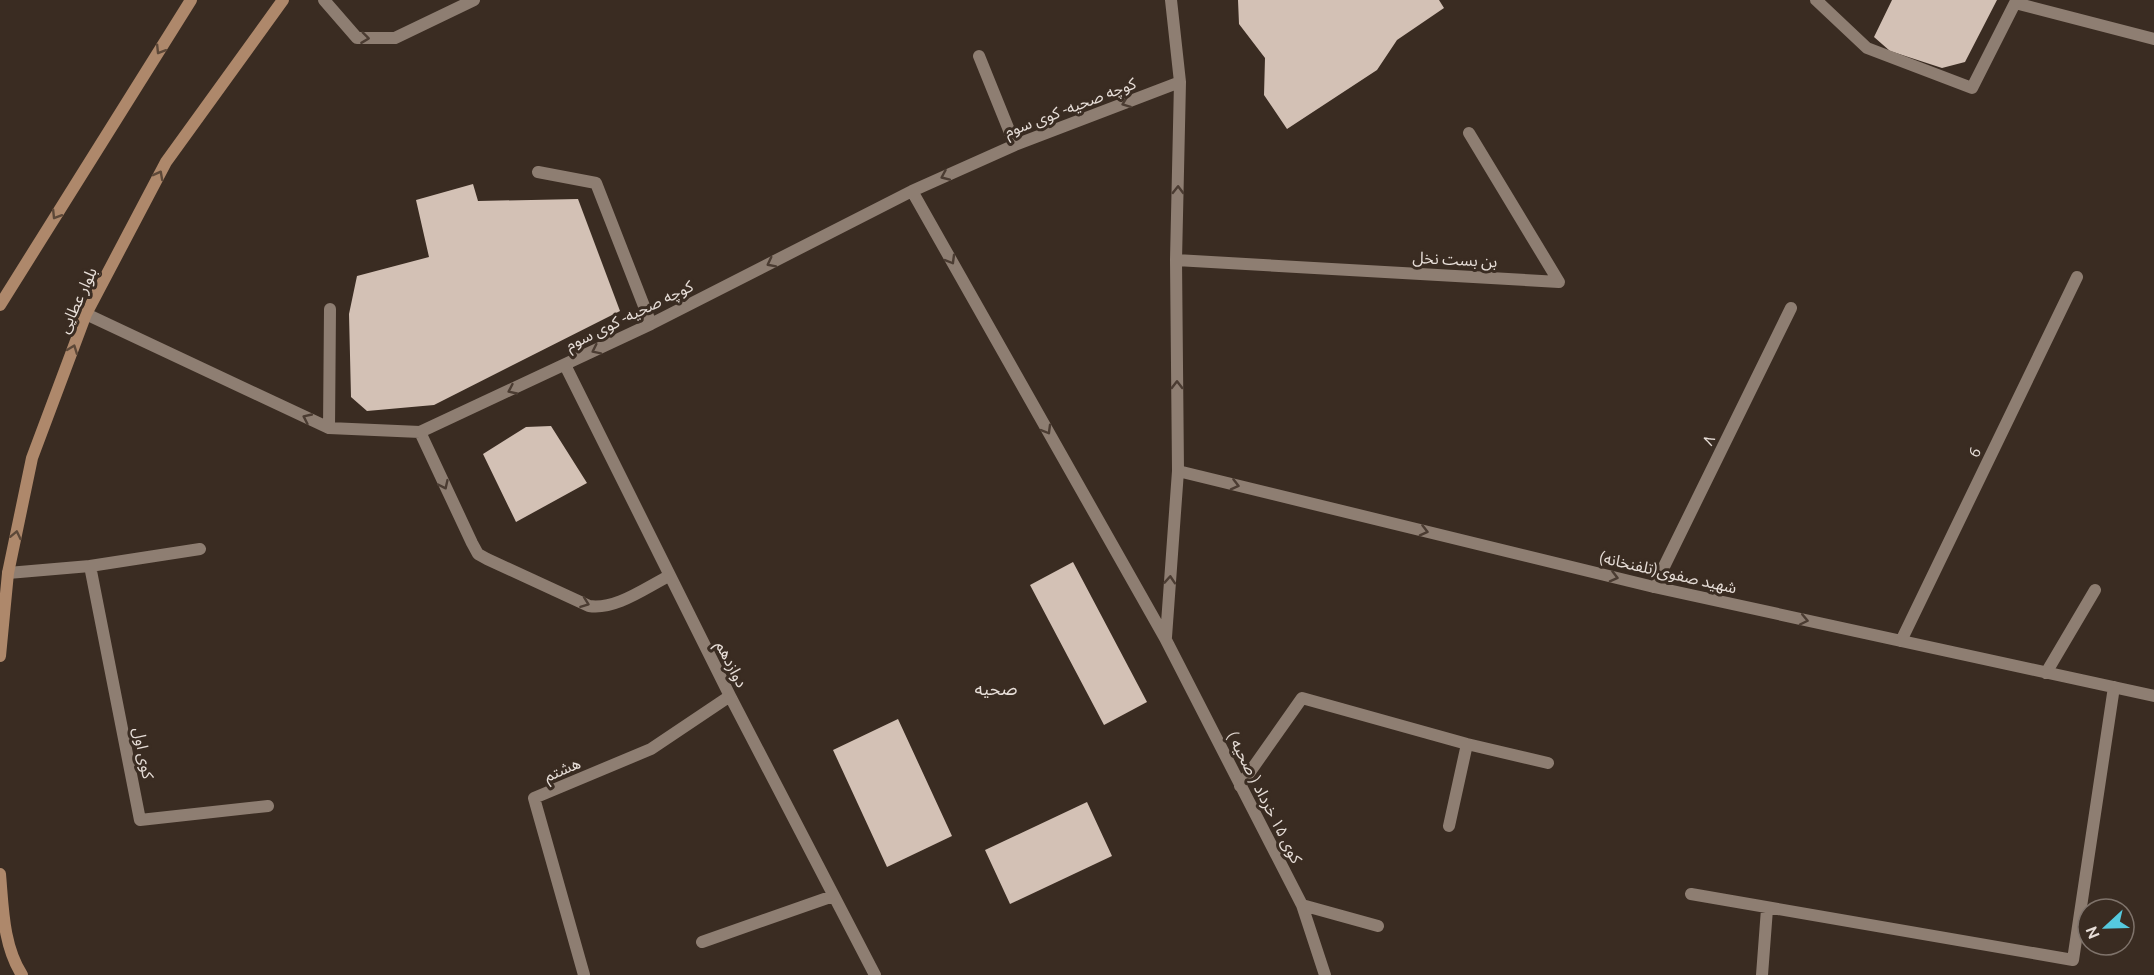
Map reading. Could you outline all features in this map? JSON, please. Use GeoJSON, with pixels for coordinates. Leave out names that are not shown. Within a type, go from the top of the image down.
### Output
{"type":"FeatureCollection","features":[{"type":"Feature","properties":{"kind":"main road"},"geometry":{"type":"LineString","coordinates":[[2,295],[191,0]]}},
{"type":"Feature","properties":{"kind":"main road"},"geometry":{"type":"LineString","coordinates":[[273,0],[273,16]]}},
{"type":"Feature","properties":{"kind":"main road","name":"بلوار عطایی"},"geometry":{"type":"LineString","coordinates":[[0,656],[8,573],[32,459],[86,314],[166,162],[283,0]]}},
{"type":"Feature","properties":{"kind":"main road"},"geometry":{"type":"LineString","coordinates":[[0,874],[6,931],[11,952],[22,975]]}},
{"type":"Feature","properties":{"kind":"street"},"geometry":{"type":"LineString","coordinates":[[324,0],[357,38],[388,39],[474,0]]}},
{"type":"Feature","properties":{"kind":"street"},"geometry":{"type":"LineString","coordinates":[[1165,638],[1178,471],[1176,260],[1180,82],[1171,0]]}},
{"type":"Feature","properties":{"kind":"street"},"geometry":{"type":"LineString","coordinates":[[1816,0],[1867,48],[1971,88],[2015,3],[2154,39]]}},
{"type":"Feature","properties":{"kind":"street"},"geometry":{"type":"LineString","coordinates":[[979,56],[1016,145]]}},
{"type":"Feature","properties":{"kind":"street","name":"کوچه صحیه- کوی سوم"},"geometry":{"type":"LineString","coordinates":[[86,314],[329,428],[420,432],[651,324],[912,191],[1016,145],[1180,82]]}},
{"type":"Feature","properties":{"kind":"street","name":"بن بست نخل"},"geometry":{"type":"LineString","coordinates":[[1176,260],[1559,282],[1469,133]]}},
{"type":"Feature","properties":{"kind":"street"},"geometry":{"type":"LineString","coordinates":[[538,172],[596,183],[651,324]]}},
{"type":"Feature","properties":{"kind":"street","name":"کوی ۱۵ خرداد ( صحیه )"},"geometry":{"type":"LineString","coordinates":[[912,191],[1165,638],[1302,905],[1325,975]]}},
{"type":"Feature","properties":{"kind":"street","name":"6"},"geometry":{"type":"LineString","coordinates":[[1901,641],[2077,277]]}},
{"type":"Feature","properties":{"kind":"street","name":"۸"},"geometry":{"type":"LineString","coordinates":[[1654,587],[1791,308]]}},
{"type":"Feature","properties":{"kind":"street"},"geometry":{"type":"LineString","coordinates":[[329,428],[330,309]]}},
{"type":"Feature","properties":{"kind":"street","name":"دوازدهم"},"geometry":{"type":"LineString","coordinates":[[565,365],[669,576],[875,975]]}},
{"type":"Feature","properties":{"kind":"street"},"geometry":{"type":"LineString","coordinates":[[420,432],[478,554],[590,606],[600,608],[669,576]]}},
{"type":"Feature","properties":{"kind":"street","name":"شهید صفوی(تلفنخانه)"},"geometry":{"type":"LineString","coordinates":[[1178,471],[1654,587],[2154,696]]}},
{"type":"Feature","properties":{"kind":"street"},"geometry":{"type":"LineString","coordinates":[[8,573],[90,566],[200,549]]}},
{"type":"Feature","properties":{"kind":"street","name":"کوی اول"},"geometry":{"type":"LineString","coordinates":[[90,566],[140,820],[268,806]]}},
{"type":"Feature","properties":{"kind":"street"},"geometry":{"type":"LineString","coordinates":[[2046,673],[2095,590]]}},
{"type":"Feature","properties":{"kind":"street"},"geometry":{"type":"LineString","coordinates":[[1690,894],[2073,960],[2114,687]]}},
{"type":"Feature","properties":{"kind":"street","name":"هشتم"},"geometry":{"type":"LineString","coordinates":[[584,975],[534,798],[651,749],[730,696]]}},
{"type":"Feature","properties":{"kind":"street"},"geometry":{"type":"LineString","coordinates":[[1240,786],[1302,698],[1548,764]]}},
{"type":"Feature","properties":{"kind":"street"},"geometry":{"type":"LineString","coordinates":[[1449,826],[1467,744]]}},
{"type":"Feature","properties":{"kind":"street"},"geometry":{"type":"LineString","coordinates":[[702,942],[833,896]]}},
{"type":"Feature","properties":{"kind":"street"},"geometry":{"type":"LineString","coordinates":[[1302,905],[1378,926]]}},
{"type":"Feature","properties":{"kind":"street"},"geometry":{"type":"LineString","coordinates":[[1762,975],[1767,909]]}},
{"type":"Feature","properties":{"kind":"building"},"geometry":{"type":"Polygon","coordinates":[[[1238,0],[1439,0],[1444,8],[1397,40],[1377,70],[1287,129],[1264,95],[1265,58],[1239,24],[1238,0]]]}},
{"type":"Feature","properties":{"kind":"building"},"geometry":{"type":"Polygon","coordinates":[[[1892,0],[1997,0],[1965,62],[1942,68],[1890,51],[1874,37],[1892,0]]]}},
{"type":"Feature","properties":{"kind":"building"},"geometry":{"type":"Polygon","coordinates":[[[473,184],[478,201],[578,199],[620,311],[434,405],[367,411],[351,397],[349,314],[357,276],[429,257],[416,200],[473,184]]]}},
{"type":"Feature","properties":{"kind":"building"},"geometry":{"type":"Polygon","coordinates":[[[551,426],[587,483],[516,522],[483,454],[526,427],[551,426]]]}},
{"type":"Feature","properties":{"kind":"building"},"geometry":{"type":"Polygon","coordinates":[[[1073,562],[1147,702],[1104,725],[1030,585],[1073,562]]]}},
{"type":"Feature","properties":{"kind":"building"},"geometry":{"type":"Polygon","coordinates":[[[898,719],[952,836],[887,867],[833,750],[898,719]]]}},
{"type":"Feature","properties":{"kind":"building"},"geometry":{"type":"Polygon","coordinates":[[[1087,802],[1112,856],[1010,904],[985,850],[1087,802]]]}},
{"type":"Feature","properties":{"kind":"district","name":"صحیه"},"geometry":{"type":"Point","coordinates":[996,689]}}]}
